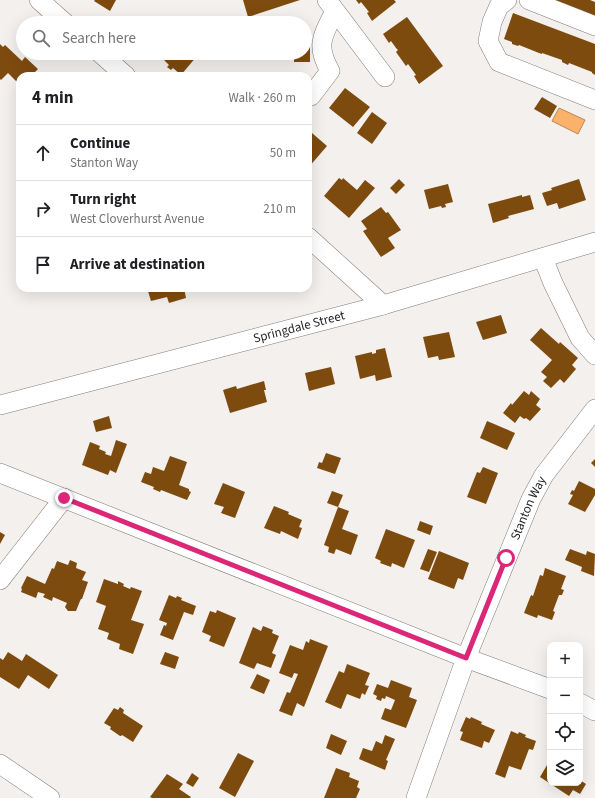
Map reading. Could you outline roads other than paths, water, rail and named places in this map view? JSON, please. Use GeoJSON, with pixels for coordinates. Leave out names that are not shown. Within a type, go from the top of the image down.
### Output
{"type":"FeatureCollection","features":[{"type":"Feature","properties":{"kind":"street"},"geometry":{"type":"LineString","coordinates":[[39,0],[57,16]]}},
{"type":"Feature","properties":{"kind":"street"},"geometry":{"type":"LineString","coordinates":[[507,0],[499,6],[492,22],[488,41],[499,62],[595,100]]}},
{"type":"Feature","properties":{"kind":"street"},"geometry":{"type":"LineString","coordinates":[[529,0],[595,26]]}},
{"type":"Feature","properties":{"kind":"street"},"geometry":{"type":"LineString","coordinates":[[331,6],[385,77]]}},
{"type":"Feature","properties":{"kind":"street"},"geometry":{"type":"LineString","coordinates":[[312,95],[330,71],[322,58],[322,36],[331,6]]}},
{"type":"Feature","properties":{"kind":"street"},"geometry":{"type":"LineString","coordinates":[[108,60],[121,72]]}},
{"type":"Feature","properties":{"kind":"street"},"geometry":{"type":"LineString","coordinates":[[312,241],[383,305]]}},
{"type":"Feature","properties":{"kind":"street","name":"Springdale Street"},"geometry":{"type":"LineString","coordinates":[[0,405],[383,305],[595,242]]}},
{"type":"Feature","properties":{"kind":"street"},"geometry":{"type":"LineString","coordinates":[[543,258],[553,283],[580,338],[595,355]]}},
{"type":"Feature","properties":{"kind":"street","name":"Stanton Way"},"geometry":{"type":"LineString","coordinates":[[416,798],[466,658],[531,499],[544,475],[595,409]]}},
{"type":"Feature","properties":{"kind":"street"},"geometry":{"type":"LineString","coordinates":[[0,473],[466,658],[547,688]]}},
{"type":"Feature","properties":{"kind":"street"},"geometry":{"type":"LineString","coordinates":[[0,580],[64,498]]}},
{"type":"Feature","properties":{"kind":"street"},"geometry":{"type":"LineString","coordinates":[[583,704],[595,711]]}},
{"type":"Feature","properties":{"kind":"street"},"geometry":{"type":"LineString","coordinates":[[0,764],[50,798]]}}]}
